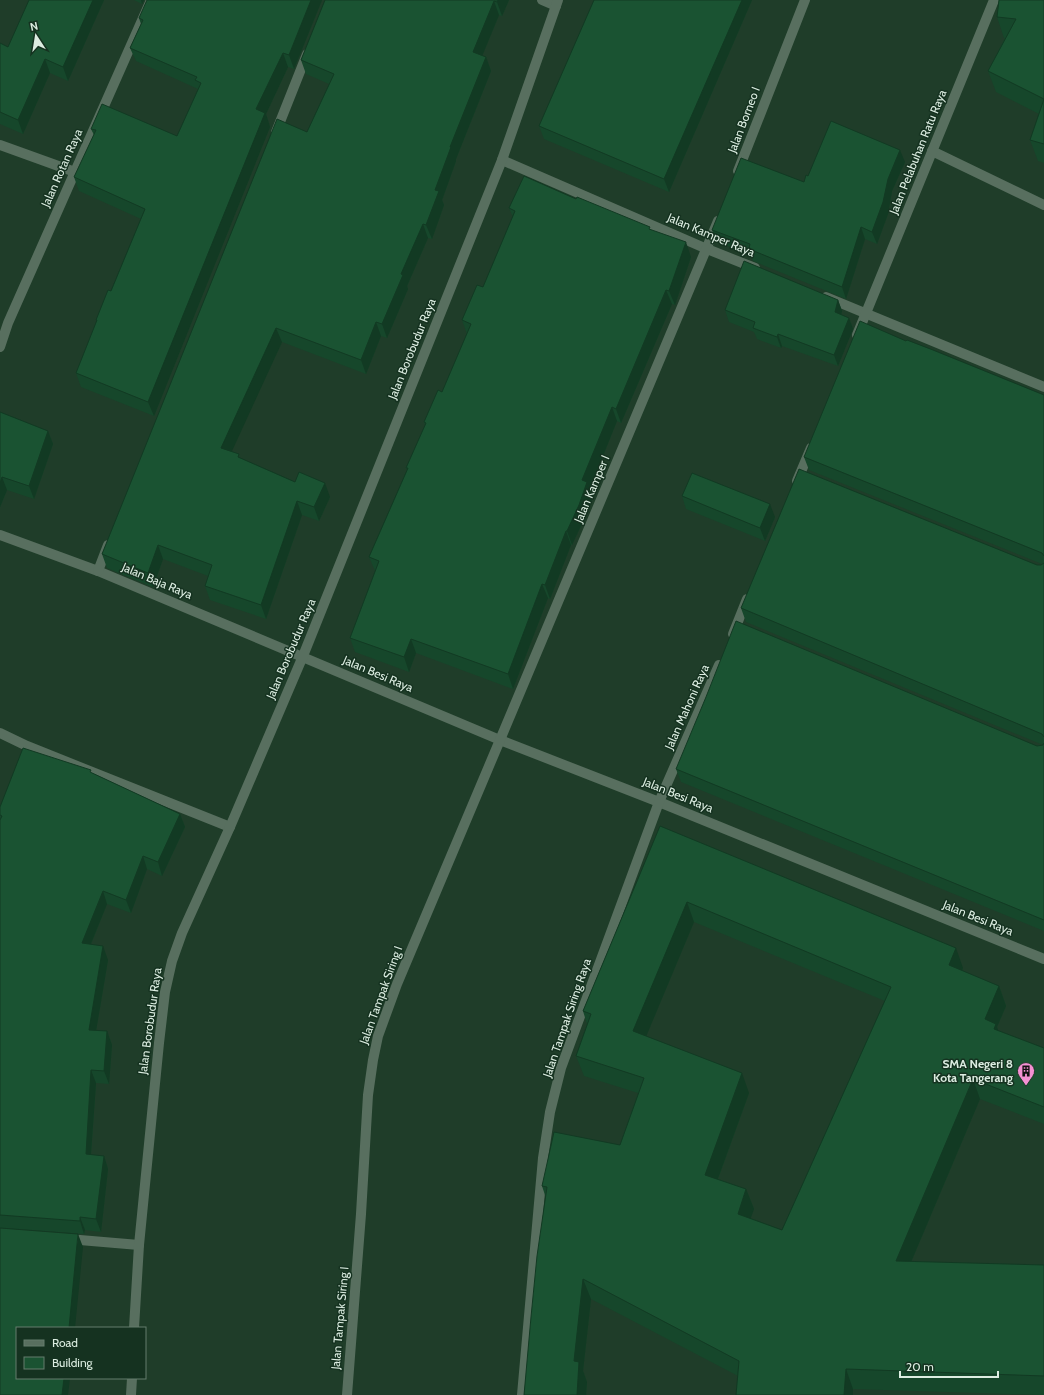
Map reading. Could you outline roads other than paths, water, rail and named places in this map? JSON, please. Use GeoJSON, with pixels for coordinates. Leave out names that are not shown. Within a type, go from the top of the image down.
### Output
{"type":"FeatureCollection","features":[{"type":"Feature","properties":{"kind":"street","name":"Jalan Rotan Raya"},"geometry":{"type":"LineString","coordinates":[[0,347],[4,321],[75,172],[151,0]]}},
{"type":"Feature","properties":{"kind":"street"},"geometry":{"type":"LineString","coordinates":[[542,0],[557,3]]}},
{"type":"Feature","properties":{"kind":"street","name":"Jalan Borneo I"},"geometry":{"type":"LineString","coordinates":[[733,183],[805,0]]}},
{"type":"Feature","properties":{"kind":"street","name":"Jalan Pelabuhan Ratu Raya"},"geometry":{"type":"LineString","coordinates":[[867,313],[994,0]]}},
{"type":"Feature","properties":{"kind":"street","name":"Jalan Borobudur Raya"},"geometry":{"type":"LineString","coordinates":[[134,1327],[139,1245],[159,1043],[167,984],[172,961],[182,933],[230,827],[303,656],[502,160],[557,3]]}},
{"type":"Feature","properties":{"kind":"street"},"geometry":{"type":"LineString","coordinates":[[272,141],[311,44]]}},
{"type":"Feature","properties":{"kind":"street"},"geometry":{"type":"LineString","coordinates":[[0,145],[75,172]]}},
{"type":"Feature","properties":{"kind":"street"},"geometry":{"type":"LineString","coordinates":[[932,151],[1044,205]]}},
{"type":"Feature","properties":{"kind":"street","name":"Jalan Kamper Raya"},"geometry":{"type":"LineString","coordinates":[[502,160],[707,249],[765,272]]}},
{"type":"Feature","properties":{"kind":"street"},"geometry":{"type":"LineString","coordinates":[[707,249],[722,212]]}},
{"type":"Feature","properties":{"kind":"street","name":"Jalan Kamper I"},"geometry":{"type":"LineString","coordinates":[[500,740],[707,249]]}},
{"type":"Feature","properties":{"kind":"street"},"geometry":{"type":"LineString","coordinates":[[816,292],[1044,386]]}},
{"type":"Feature","properties":{"kind":"street"},"geometry":{"type":"LineString","coordinates":[[854,342],[867,313]]}},
{"type":"Feature","properties":{"kind":"street"},"geometry":{"type":"LineString","coordinates":[[794,487],[814,440]]}},
{"type":"Feature","properties":{"kind":"street"},"geometry":{"type":"LineString","coordinates":[[800,473],[812,478]]}},
{"type":"Feature","properties":{"kind":"street","name":"Jalan Baja Raya"},"geometry":{"type":"LineString","coordinates":[[0,534],[98,571],[303,656]]}},
{"type":"Feature","properties":{"kind":"street"},"geometry":{"type":"LineString","coordinates":[[98,571],[113,534]]}},
{"type":"Feature","properties":{"kind":"street","name":"Jalan Mahoni Raya"},"geometry":{"type":"LineString","coordinates":[[659,802],[726,649],[741,626],[752,588]]}},
{"type":"Feature","properties":{"kind":"street","name":"Jalan Besi Raya"},"geometry":{"type":"LineString","coordinates":[[303,656],[500,740],[659,802],[1044,959]]}},
{"type":"Feature","properties":{"kind":"street"},"geometry":{"type":"LineString","coordinates":[[0,733],[25,749],[230,827]]}},
{"type":"Feature","properties":{"kind":"street","name":"Jalan Tampak Siring I"},"geometry":{"type":"LineString","coordinates":[[347,1395],[361,1214],[368,1095],[378,1036],[397,984],[500,740]]}},
{"type":"Feature","properties":{"kind":"street","name":"Jalan Tampak Siring Raya"},"geometry":{"type":"LineString","coordinates":[[522,1395],[543,1158],[550,1112],[561,1068],[659,802]]}},
{"type":"Feature","properties":{"kind":"street"},"geometry":{"type":"LineString","coordinates":[[62,1239],[139,1245]]}},
{"type":"Feature","properties":{"kind":"street"},"geometry":{"type":"LineString","coordinates":[[131,1395],[132,1379]]}},
{"type":"Feature","properties":{"kind":"place","name":"SMA Negeri 8 Kota Tangerang"},"geometry":{"type":"Point","coordinates":[1026,1086]}}]}
